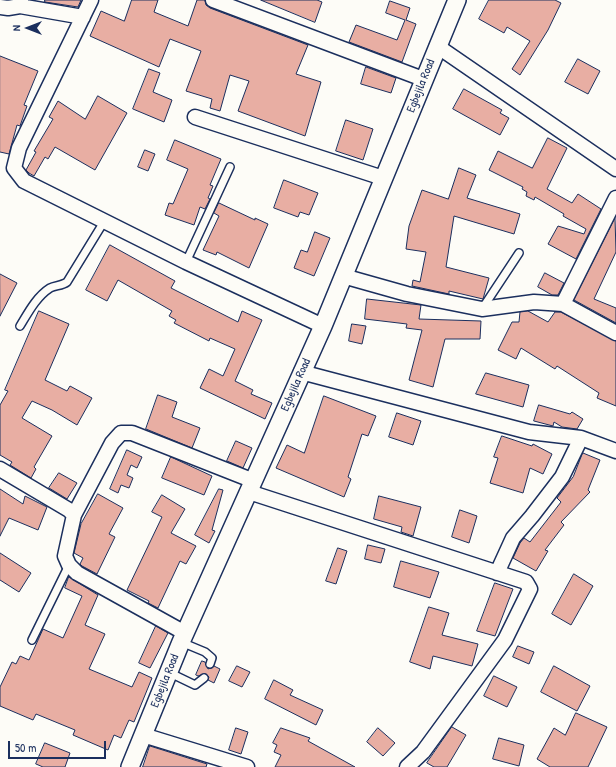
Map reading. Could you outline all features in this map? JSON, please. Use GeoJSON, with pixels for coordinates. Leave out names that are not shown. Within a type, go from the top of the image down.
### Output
{"type":"FeatureCollection","features":[{"type":"Feature","properties":{"kind":"street"},"geometry":{"type":"LineString","coordinates":[[92,0],[19,148],[14,168],[24,181],[105,220],[186,262],[322,326]]}},
{"type":"Feature","properties":{"kind":"street"},"geometry":{"type":"LineString","coordinates":[[213,0],[424,79]]}},
{"type":"Feature","properties":{"kind":"street","name":"Egbejila Road"},"geometry":{"type":"LineString","coordinates":[[130,767],[183,637],[252,486],[344,276],[457,0]]}},
{"type":"Feature","properties":{"kind":"street"},"geometry":{"type":"LineString","coordinates":[[0,7],[8,8],[21,3],[83,17]]}},
{"type":"Feature","properties":{"kind":"street"},"geometry":{"type":"LineString","coordinates":[[437,46],[616,169]]}},
{"type":"Feature","properties":{"kind":"street"},"geometry":{"type":"LineString","coordinates":[[195,116],[383,178]]}},
{"type":"Feature","properties":{"kind":"street"},"geometry":{"type":"LineString","coordinates":[[563,304],[616,198]]}},
{"type":"Feature","properties":{"kind":"street"},"geometry":{"type":"LineString","coordinates":[[344,276],[407,294],[482,309],[534,302],[563,304],[616,333]]}},
{"type":"Feature","properties":{"kind":"street"},"geometry":{"type":"LineString","coordinates":[[301,372],[529,432],[581,438],[616,451]]}},
{"type":"Feature","properties":{"kind":"street"},"geometry":{"type":"LineString","coordinates":[[183,637],[77,573],[69,565],[65,556],[74,515],[112,443],[121,433],[132,433],[252,486],[526,582],[530,589],[505,640],[423,752],[408,767]]}},
{"type":"Feature","properties":{"kind":"street"},"geometry":{"type":"LineString","coordinates":[[497,573],[513,538],[562,477],[581,438]]}},
{"type":"Feature","properties":{"kind":"street"},"geometry":{"type":"LineString","coordinates":[[0,469],[69,510],[74,515]]}},
{"type":"Feature","properties":{"kind":"street"},"geometry":{"type":"LineString","coordinates":[[143,735],[247,767]]}},
{"type":"Feature","properties":{"kind":"lane"},"geometry":{"type":"LineString","coordinates":[[186,262],[230,167]]}},
{"type":"Feature","properties":{"kind":"lane"},"geometry":{"type":"LineString","coordinates":[[20,326],[37,301],[50,287],[62,286],[67,282],[105,220]]}},
{"type":"Feature","properties":{"kind":"lane"},"geometry":{"type":"LineString","coordinates":[[482,309],[519,253]]}},
{"type":"Feature","properties":{"kind":"lane"},"geometry":{"type":"LineString","coordinates":[[32,640],[69,565]]}},
{"type":"Feature","properties":{"kind":"lane"},"geometry":{"type":"LineString","coordinates":[[183,637],[212,658],[210,664]]}},
{"type":"Feature","properties":{"kind":"lane"},"geometry":{"type":"LineString","coordinates":[[168,672],[195,685],[204,678]]}},
{"type":"Feature","properties":{"kind":"building"},"geometry":{"type":"Polygon","coordinates":[[[45,0],[81,0],[78,7],[45,2],[45,0]]]}},
{"type":"Feature","properties":{"kind":"building"},"geometry":{"type":"Polygon","coordinates":[[[132,0],[158,0],[154,12],[188,26],[197,0],[205,0],[206,5],[210,8],[308,45],[296,74],[321,82],[305,136],[238,111],[249,81],[230,75],[220,111],[210,108],[212,99],[186,91],[201,51],[170,39],[159,67],[90,36],[101,11],[124,21],[132,0]]]}},
{"type":"Feature","properties":{"kind":"building"},"geometry":{"type":"Polygon","coordinates":[[[261,0],[317,0],[322,2],[315,22],[261,0]]]}},
{"type":"Feature","properties":{"kind":"building"},"geometry":{"type":"Polygon","coordinates":[[[489,0],[555,0],[561,3],[548,30],[520,75],[512,69],[530,41],[507,27],[504,33],[479,19],[489,0]]]}},
{"type":"Feature","properties":{"kind":"building"},"geometry":{"type":"Polygon","coordinates":[[[390,1],[410,8],[406,20],[416,24],[402,62],[349,42],[356,25],[397,40],[405,20],[386,13],[390,1]]]}},
{"type":"Feature","properties":{"kind":"building"},"geometry":{"type":"Polygon","coordinates":[[[0,56],[38,71],[24,105],[27,106],[20,126],[17,125],[9,154],[0,152],[0,56]]]}},
{"type":"Feature","properties":{"kind":"building"},"geometry":{"type":"Polygon","coordinates":[[[578,59],[600,71],[588,94],[565,82],[578,59]]]}},
{"type":"Feature","properties":{"kind":"building"},"geometry":{"type":"Polygon","coordinates":[[[366,67],[396,78],[391,93],[361,84],[366,67]]]}},
{"type":"Feature","properties":{"kind":"building"},"geometry":{"type":"Polygon","coordinates":[[[149,69],[160,73],[153,92],[172,100],[164,122],[133,109],[149,69]]]}},
{"type":"Feature","properties":{"kind":"building"},"geometry":{"type":"Polygon","coordinates":[[[464,89],[502,110],[500,113],[509,118],[500,135],[453,109],[464,89]]]}},
{"type":"Feature","properties":{"kind":"building"},"geometry":{"type":"Polygon","coordinates":[[[98,96],[127,113],[95,170],[55,147],[48,159],[45,157],[34,176],[29,173],[26,170],[36,152],[34,151],[53,119],[49,117],[58,101],[85,119],[98,96]]]}},
{"type":"Feature","properties":{"kind":"building"},"geometry":{"type":"Polygon","coordinates":[[[346,120],[373,129],[363,160],[336,151],[346,120]]]}},
{"type":"Feature","properties":{"kind":"building"},"geometry":{"type":"Polygon","coordinates":[[[548,138],[567,148],[547,189],[572,203],[578,194],[601,209],[576,259],[548,244],[558,226],[584,234],[586,229],[563,216],[564,214],[535,197],[534,200],[526,196],[527,192],[522,189],[523,187],[489,170],[498,151],[532,168],[548,138]]]}},
{"type":"Feature","properties":{"kind":"building"},"geometry":{"type":"Polygon","coordinates":[[[175,140],[221,159],[210,185],[213,186],[208,198],[210,199],[205,209],[200,207],[194,225],[165,215],[169,203],[173,204],[188,169],[167,160],[175,140]]]}},
{"type":"Feature","properties":{"kind":"building"},"geometry":{"type":"Polygon","coordinates":[[[145,150],[155,154],[148,171],[138,167],[145,150]]]}},
{"type":"Feature","properties":{"kind":"building"},"geometry":{"type":"Polygon","coordinates":[[[459,168],[476,175],[467,198],[520,214],[514,234],[454,216],[446,267],[489,278],[483,299],[449,291],[449,294],[412,286],[413,280],[420,282],[426,252],[406,249],[409,226],[422,190],[448,199],[459,168]]]}},
{"type":"Feature","properties":{"kind":"building"},"geometry":{"type":"Polygon","coordinates":[[[284,180],[318,193],[309,215],[300,212],[298,217],[274,208],[284,180]]]}},
{"type":"Feature","properties":{"kind":"building"},"geometry":{"type":"Polygon","coordinates":[[[219,203],[255,220],[255,218],[268,224],[249,268],[217,252],[216,255],[203,250],[219,216],[214,213],[219,203]]]}},
{"type":"Feature","properties":{"kind":"building"},"geometry":{"type":"Polygon","coordinates":[[[615,218],[616,252],[594,299],[616,308],[616,323],[574,300],[615,218]]]}},
{"type":"Feature","properties":{"kind":"building"},"geometry":{"type":"Polygon","coordinates":[[[315,232],[330,238],[314,276],[294,268],[301,250],[307,252],[315,232]]]}},
{"type":"Feature","properties":{"kind":"building"},"geometry":{"type":"Polygon","coordinates":[[[110,245],[175,281],[171,288],[238,322],[242,311],[262,320],[235,381],[253,390],[251,394],[272,403],[265,419],[200,388],[209,369],[223,376],[235,349],[210,338],[209,341],[174,323],[176,320],[169,316],[172,311],[118,280],[107,301],[86,290],[110,245]]]}},
{"type":"Feature","properties":{"kind":"building"},"geometry":{"type":"Polygon","coordinates":[[[545,273],[564,283],[558,295],[552,295],[538,287],[545,273]]]}},
{"type":"Feature","properties":{"kind":"building"},"geometry":{"type":"Polygon","coordinates":[[[0,274],[17,283],[0,316],[0,274]]]}},
{"type":"Feature","properties":{"kind":"building"},"geometry":{"type":"Polygon","coordinates":[[[367,299],[421,305],[419,319],[481,321],[480,339],[445,339],[433,387],[409,380],[422,330],[406,328],[407,324],[365,319],[367,299]]]}},
{"type":"Feature","properties":{"kind":"building"},"geometry":{"type":"Polygon","coordinates":[[[39,311],[69,324],[45,380],[67,391],[70,386],[92,398],[77,425],[52,410],[32,401],[22,418],[52,436],[34,467],[36,469],[31,478],[10,465],[12,462],[0,455],[0,405],[8,391],[5,390],[39,311]]]}},
{"type":"Feature","properties":{"kind":"building"},"geometry":{"type":"Polygon","coordinates":[[[528,311],[548,322],[555,312],[561,312],[616,341],[616,406],[597,398],[599,393],[557,366],[555,369],[521,348],[516,359],[498,350],[512,322],[519,322],[520,312],[528,311]]]}},
{"type":"Feature","properties":{"kind":"building"},"geometry":{"type":"Polygon","coordinates":[[[352,324],[366,326],[362,344],[349,341],[352,324]]]}},
{"type":"Feature","properties":{"kind":"building"},"geometry":{"type":"Polygon","coordinates":[[[486,373],[529,385],[523,407],[476,394],[486,373]]]}},
{"type":"Feature","properties":{"kind":"building"},"geometry":{"type":"Polygon","coordinates":[[[158,395],[177,402],[172,417],[200,428],[192,448],[146,429],[158,395]]]}},
{"type":"Feature","properties":{"kind":"building"},"geometry":{"type":"Polygon","coordinates":[[[324,396],[376,416],[368,436],[362,434],[348,477],[351,479],[344,497],[276,468],[287,445],[304,453],[324,396]]]}},
{"type":"Feature","properties":{"kind":"building"},"geometry":{"type":"Polygon","coordinates":[[[539,405],[570,414],[572,412],[583,419],[577,429],[562,427],[554,422],[553,426],[534,421],[539,405]]]}},
{"type":"Feature","properties":{"kind":"building"},"geometry":{"type":"Polygon","coordinates":[[[397,413],[421,421],[413,445],[389,437],[397,413]]]}},
{"type":"Feature","properties":{"kind":"building"},"geometry":{"type":"Polygon","coordinates":[[[502,436],[532,446],[533,444],[552,454],[543,474],[530,468],[523,493],[490,483],[498,458],[494,457],[502,436]]]}},
{"type":"Feature","properties":{"kind":"building"},"geometry":{"type":"Polygon","coordinates":[[[236,441],[252,448],[243,468],[227,461],[236,441]]]}},
{"type":"Feature","properties":{"kind":"building"},"geometry":{"type":"Polygon","coordinates":[[[127,450],[142,457],[137,468],[131,465],[127,475],[133,478],[129,488],[121,485],[118,493],[110,489],[127,450]]]}},
{"type":"Feature","properties":{"kind":"building"},"geometry":{"type":"Polygon","coordinates":[[[583,453],[600,460],[588,490],[590,492],[561,522],[564,525],[545,550],[548,551],[536,571],[513,558],[524,538],[530,542],[561,502],[557,498],[573,477],[583,453]]]}},
{"type":"Feature","properties":{"kind":"building"},"geometry":{"type":"Polygon","coordinates":[[[171,457],[212,476],[204,495],[162,478],[171,457]]]}},
{"type":"Feature","properties":{"kind":"building"},"geometry":{"type":"Polygon","coordinates":[[[59,473],[77,483],[67,499],[49,488],[59,473]]]}},
{"type":"Feature","properties":{"kind":"building"},"geometry":{"type":"Polygon","coordinates":[[[0,489],[23,504],[25,496],[47,507],[38,530],[9,518],[0,536],[0,489]]]}},
{"type":"Feature","properties":{"kind":"building"},"geometry":{"type":"Polygon","coordinates":[[[219,489],[223,490],[212,530],[215,531],[209,543],[195,535],[219,489]]]}},
{"type":"Feature","properties":{"kind":"building"},"geometry":{"type":"Polygon","coordinates":[[[98,494],[123,508],[109,534],[115,537],[97,574],[82,566],[80,564],[83,558],[74,553],[81,524],[98,494]]]}},
{"type":"Feature","properties":{"kind":"building"},"geometry":{"type":"Polygon","coordinates":[[[162,495],[185,509],[171,533],[196,546],[186,564],[180,561],[158,608],[148,603],[149,601],[127,590],[162,517],[152,512],[162,495]]]}},
{"type":"Feature","properties":{"kind":"building"},"geometry":{"type":"Polygon","coordinates":[[[379,496],[421,507],[413,536],[401,532],[402,527],[374,519],[379,496]]]}},
{"type":"Feature","properties":{"kind":"building"},"geometry":{"type":"Polygon","coordinates":[[[460,510],[477,516],[469,543],[452,537],[460,510]]]}},
{"type":"Feature","properties":{"kind":"building"},"geometry":{"type":"Polygon","coordinates":[[[368,545],[385,549],[381,563],[365,559],[368,545]]]}},
{"type":"Feature","properties":{"kind":"building"},"geometry":{"type":"Polygon","coordinates":[[[338,548],[347,551],[336,584],[326,581],[338,548]]]}},
{"type":"Feature","properties":{"kind":"building"},"geometry":{"type":"Polygon","coordinates":[[[0,553],[31,573],[19,592],[0,580],[0,553]]]}},
{"type":"Feature","properties":{"kind":"building"},"geometry":{"type":"Polygon","coordinates":[[[401,561],[439,572],[430,598],[394,587],[401,561]]]}},
{"type":"Feature","properties":{"kind":"building"},"geometry":{"type":"Polygon","coordinates":[[[574,574],[593,586],[571,625],[552,614],[574,574]]]}},
{"type":"Feature","properties":{"kind":"building"},"geometry":{"type":"Polygon","coordinates":[[[69,577],[98,595],[85,625],[105,634],[89,669],[132,687],[139,672],[152,678],[134,722],[129,720],[121,738],[114,735],[108,750],[73,735],[75,730],[36,714],[33,720],[0,706],[0,687],[12,662],[16,664],[20,656],[29,660],[43,629],[63,638],[82,596],[65,588],[69,577]]]}},
{"type":"Feature","properties":{"kind":"building"},"geometry":{"type":"Polygon","coordinates":[[[495,583],[513,589],[495,636],[477,631],[495,583]]]}},
{"type":"Feature","properties":{"kind":"building"},"geometry":{"type":"Polygon","coordinates":[[[429,607],[449,613],[442,635],[478,644],[472,666],[433,656],[430,669],[410,662],[429,607]]]}},
{"type":"Feature","properties":{"kind":"building"},"geometry":{"type":"Polygon","coordinates":[[[156,626],[168,633],[150,668],[139,663],[156,626]]]}},
{"type":"Feature","properties":{"kind":"building"},"geometry":{"type":"Polygon","coordinates":[[[518,646],[534,652],[529,664],[513,657],[518,646]]]}},
{"type":"Feature","properties":{"kind":"building"},"geometry":{"type":"Polygon","coordinates":[[[202,661],[205,662],[208,669],[214,666],[220,669],[214,683],[208,680],[209,677],[206,674],[196,675],[202,661]]]}},
{"type":"Feature","properties":{"kind":"building"},"geometry":{"type":"Polygon","coordinates":[[[237,666],[250,672],[242,687],[229,681],[237,666]]]}},
{"type":"Feature","properties":{"kind":"building"},"geometry":{"type":"Polygon","coordinates":[[[554,666],[590,686],[577,711],[541,692],[554,666]]]}},
{"type":"Feature","properties":{"kind":"building"},"geometry":{"type":"Polygon","coordinates":[[[494,676],[517,687],[507,707],[484,696],[494,676]]]}},
{"type":"Feature","properties":{"kind":"building"},"geometry":{"type":"Polygon","coordinates":[[[274,680],[293,690],[290,695],[323,710],[316,725],[265,699],[274,680]]]}},
{"type":"Feature","properties":{"kind":"building"},"geometry":{"type":"Polygon","coordinates":[[[576,713],[607,727],[588,767],[550,767],[537,759],[554,728],[565,735],[576,713]]]}},
{"type":"Feature","properties":{"kind":"building"},"geometry":{"type":"Polygon","coordinates":[[[452,727],[466,735],[447,767],[434,767],[427,763],[452,727]]]}},
{"type":"Feature","properties":{"kind":"building"},"geometry":{"type":"Polygon","coordinates":[[[236,728],[248,732],[241,754],[229,750],[236,728]]]}},
{"type":"Feature","properties":{"kind":"building"},"geometry":{"type":"Polygon","coordinates":[[[281,728],[310,738],[308,741],[355,767],[275,767],[281,755],[274,752],[277,745],[273,743],[281,728]]]}},
{"type":"Feature","properties":{"kind":"building"},"geometry":{"type":"Polygon","coordinates":[[[378,728],[395,743],[383,756],[367,742],[378,728]]]}},
{"type":"Feature","properties":{"kind":"building"},"geometry":{"type":"Polygon","coordinates":[[[499,738],[524,745],[519,766],[493,759],[499,738]]]}},
{"type":"Feature","properties":{"kind":"building"},"geometry":{"type":"Polygon","coordinates":[[[45,743],[70,753],[65,767],[43,767],[36,764],[45,743]]]}},
{"type":"Feature","properties":{"kind":"building"},"geometry":{"type":"Polygon","coordinates":[[[150,746],[207,764],[206,767],[143,767],[150,746]]]}}]}
